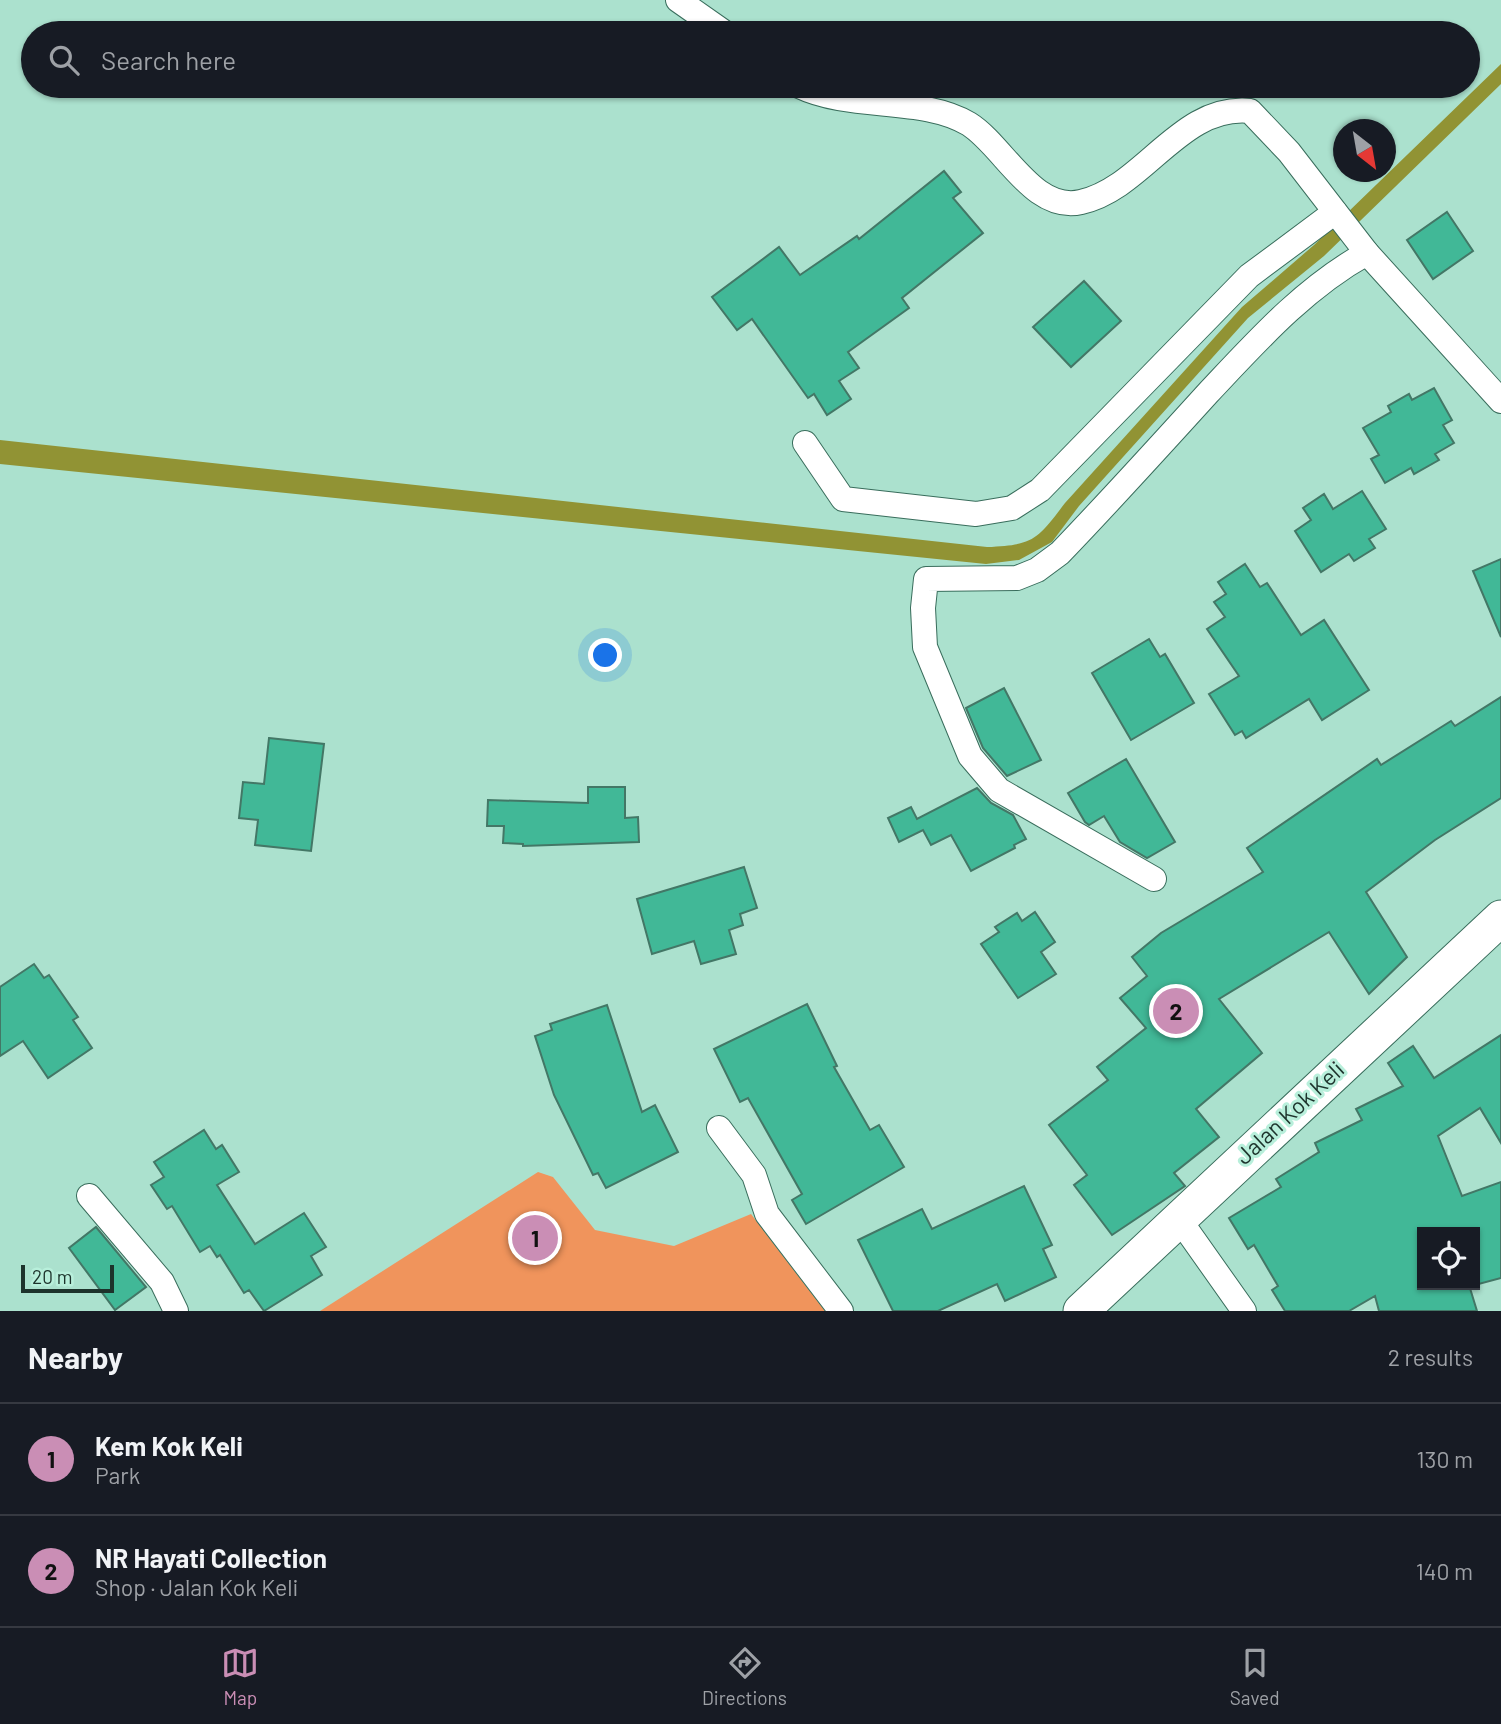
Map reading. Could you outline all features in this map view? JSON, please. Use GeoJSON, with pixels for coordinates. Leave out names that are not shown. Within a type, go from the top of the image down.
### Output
{"type":"FeatureCollection","features":[{"type":"Feature","properties":{"kind":"street"},"geometry":{"type":"LineString","coordinates":[[678,0],[708,21]]}},
{"type":"Feature","properties":{"kind":"street"},"geometry":{"type":"LineString","coordinates":[[836,98],[901,106],[947,115],[968,123],[1041,193],[1058,203],[1079,203],[1098,197],[1162,148],[1211,117],[1233,109],[1250,111],[1265,124],[1367,253],[1501,401]]}},
{"type":"Feature","properties":{"kind":"street"},"geometry":{"type":"LineString","coordinates":[[805,443],[843,499],[976,514],[1012,508],[1040,490],[1249,276],[1335,212]]}},
{"type":"Feature","properties":{"kind":"street"},"geometry":{"type":"LineString","coordinates":[[1154,879],[999,790],[970,756],[925,647],[923,608],[926,579],[1017,578],[1037,570],[1060,553],[1252,346],[1305,295],[1343,266],[1367,253]]}},
{"type":"Feature","properties":{"kind":"street","name":"Jalan Kok Keli"},"geometry":{"type":"LineString","coordinates":[[1081,1311],[1501,918]]}},
{"type":"Feature","properties":{"kind":"street"},"geometry":{"type":"LineString","coordinates":[[719,1128],[754,1175],[767,1214],[841,1311]]}},
{"type":"Feature","properties":{"kind":"street"},"geometry":{"type":"LineString","coordinates":[[89,1196],[162,1282],[176,1311]]}},
{"type":"Feature","properties":{"kind":"street"},"geometry":{"type":"LineString","coordinates":[[1179,1219],[1244,1311]]}},
{"type":"Feature","properties":{"kind":"shaded area"},"geometry":{"type":"Polygon","coordinates":[[[1501,64],[1501,84],[1324,256],[1248,318],[1079,506],[1052,542],[1019,560],[986,564],[0,464],[0,440],[987,547],[1025,542],[1048,525],[1242,307],[1314,245],[1379,182],[1396,182],[1396,166],[1466,98],[1480,98],[1480,84],[1501,64]]]}},
{"type":"Feature","properties":{"kind":"shaded area"},"geometry":{"type":"Polygon","coordinates":[[[538,1172],[553,1177],[595,1230],[674,1246],[751,1214],[825,1311],[320,1311],[538,1172]]]}},
{"type":"Feature","properties":{"kind":"building"},"geometry":{"type":"Polygon","coordinates":[[[944,171],[961,192],[953,198],[983,233],[902,298],[909,308],[848,352],[859,368],[839,381],[851,399],[827,415],[814,394],[808,398],[752,319],[737,330],[712,297],[779,247],[800,275],[857,236],[859,239],[944,171]]]}},
{"type":"Feature","properties":{"kind":"building"},"geometry":{"type":"Polygon","coordinates":[[[1447,212],[1473,251],[1433,279],[1407,240],[1447,212]]]}},
{"type":"Feature","properties":{"kind":"building"},"geometry":{"type":"Polygon","coordinates":[[[1084,281],[1121,321],[1071,367],[1033,327],[1084,281]]]}},
{"type":"Feature","properties":{"kind":"building"},"geometry":{"type":"Polygon","coordinates":[[[1434,388],[1452,420],[1443,425],[1454,443],[1435,454],[1439,460],[1414,474],[1411,468],[1385,483],[1371,459],[1379,455],[1363,428],[1391,412],[1388,406],[1409,394],[1412,400],[1434,388]]]}},
{"type":"Feature","properties":{"kind":"building"},"geometry":{"type":"Polygon","coordinates":[[[1362,491],[1386,529],[1369,539],[1375,548],[1354,561],[1349,554],[1321,572],[1295,531],[1311,520],[1303,508],[1324,494],[1333,509],[1362,491]]]}},
{"type":"Feature","properties":{"kind":"building"},"geometry":{"type":"Polygon","coordinates":[[[1501,559],[1501,637],[1473,571],[1501,559]]]}},
{"type":"Feature","properties":{"kind":"building"},"geometry":{"type":"Polygon","coordinates":[[[1245,564],[1260,587],[1267,583],[1301,635],[1324,620],[1369,690],[1322,720],[1309,699],[1246,738],[1242,731],[1235,735],[1209,694],[1239,676],[1207,629],[1225,617],[1214,602],[1226,594],[1218,582],[1245,564]]]}},
{"type":"Feature","properties":{"kind":"building"},"geometry":{"type":"Polygon","coordinates":[[[1149,639],[1160,657],[1165,654],[1194,703],[1131,740],[1092,673],[1149,639]]]}},
{"type":"Feature","properties":{"kind":"building"},"geometry":{"type":"Polygon","coordinates":[[[1004,688],[1041,760],[1007,776],[983,748],[966,708],[1004,688]]]}},
{"type":"Feature","properties":{"kind":"building"},"geometry":{"type":"Polygon","coordinates":[[[1501,697],[1501,798],[1435,840],[1366,892],[1407,957],[1369,994],[1329,932],[1219,999],[1262,1053],[1196,1109],[1219,1137],[1174,1173],[1185,1186],[1112,1235],[1074,1185],[1087,1175],[1049,1125],[1108,1080],[1097,1067],[1146,1028],[1120,998],[1147,976],[1132,957],[1161,933],[1263,872],[1247,848],[1377,759],[1381,765],[1451,721],[1455,726],[1501,697]]]}},
{"type":"Feature","properties":{"kind":"building"},"geometry":{"type":"Polygon","coordinates":[[[269,738],[324,744],[311,851],[255,845],[258,820],[239,818],[243,782],[264,784],[269,738]]]}},
{"type":"Feature","properties":{"kind":"building"},"geometry":{"type":"Polygon","coordinates":[[[1126,759],[1175,842],[1147,858],[1120,842],[1104,816],[1089,825],[1085,822],[1068,793],[1126,759]]]}},
{"type":"Feature","properties":{"kind":"building"},"geometry":{"type":"Polygon","coordinates":[[[588,787],[625,787],[625,818],[638,817],[639,842],[523,846],[503,843],[504,826],[487,826],[488,800],[588,803],[588,787]]]}},
{"type":"Feature","properties":{"kind":"building"},"geometry":{"type":"Polygon","coordinates":[[[977,788],[991,803],[1013,815],[1026,839],[1014,845],[1015,848],[971,871],[951,835],[931,845],[923,830],[899,842],[888,818],[911,807],[917,819],[977,788]]]}},
{"type":"Feature","properties":{"kind":"building"},"geometry":{"type":"Polygon","coordinates":[[[744,867],[757,908],[740,914],[743,925],[729,930],[736,954],[701,964],[694,941],[652,954],[637,899],[744,867]]]}},
{"type":"Feature","properties":{"kind":"building"},"geometry":{"type":"Polygon","coordinates":[[[1035,912],[1055,942],[1041,952],[1056,974],[1018,998],[981,944],[999,932],[995,927],[1017,913],[1022,921],[1035,912]]]}},
{"type":"Feature","properties":{"kind":"building"},"geometry":{"type":"Polygon","coordinates":[[[34,964],[44,978],[49,975],[78,1017],[73,1020],[92,1048],[48,1078],[23,1041],[0,1056],[0,987],[34,964]]]}},
{"type":"Feature","properties":{"kind":"building"},"geometry":{"type":"Polygon","coordinates":[[[807,1004],[837,1066],[834,1067],[870,1130],[879,1125],[904,1167],[806,1224],[792,1200],[802,1194],[748,1098],[740,1102],[714,1049],[807,1004]]]}},
{"type":"Feature","properties":{"kind":"building"},"geometry":{"type":"Polygon","coordinates":[[[607,1005],[642,1112],[655,1105],[678,1152],[606,1188],[598,1173],[593,1175],[554,1095],[535,1036],[552,1030],[550,1024],[607,1005]]]}},
{"type":"Feature","properties":{"kind":"building"},"geometry":{"type":"Polygon","coordinates":[[[1501,1035],[1501,1143],[1480,1108],[1438,1136],[1462,1196],[1501,1182],[1501,1278],[1480,1284],[1480,1227],[1417,1227],[1417,1290],[1471,1290],[1477,1311],[1379,1311],[1375,1296],[1349,1311],[1285,1311],[1272,1290],[1278,1286],[1254,1245],[1248,1249],[1229,1218],[1281,1187],[1276,1179],[1319,1152],[1315,1143],[1362,1120],[1356,1109],[1403,1086],[1388,1063],[1413,1046],[1434,1078],[1501,1035]]]}},
{"type":"Feature","properties":{"kind":"building"},"geometry":{"type":"Polygon","coordinates":[[[204,1130],[216,1149],[222,1145],[239,1172],[217,1185],[255,1244],[304,1213],[326,1247],[311,1256],[322,1275],[264,1311],[249,1290],[244,1293],[220,1255],[217,1257],[210,1246],[200,1252],[172,1206],[167,1209],[151,1185],[164,1177],[154,1162],[204,1130]]]}},
{"type":"Feature","properties":{"kind":"building"},"geometry":{"type":"Polygon","coordinates":[[[1024,1186],[1052,1245],[1043,1249],[1056,1277],[1005,1301],[997,1284],[938,1311],[893,1311],[858,1240],[922,1209],[932,1229],[1024,1186]]]}},
{"type":"Feature","properties":{"kind":"building"},"geometry":{"type":"Polygon","coordinates":[[[96,1227],[146,1287],[115,1310],[69,1248],[96,1227]]]}},
{"type":"Feature","properties":{"kind":"place","name":"NR Hayati Collection"},"geometry":{"type":"Point","coordinates":[1176,1011]}},
{"type":"Feature","properties":{"kind":"place","name":"Kem Kok Keli"},"geometry":{"type":"Point","coordinates":[535,1238]}}]}
